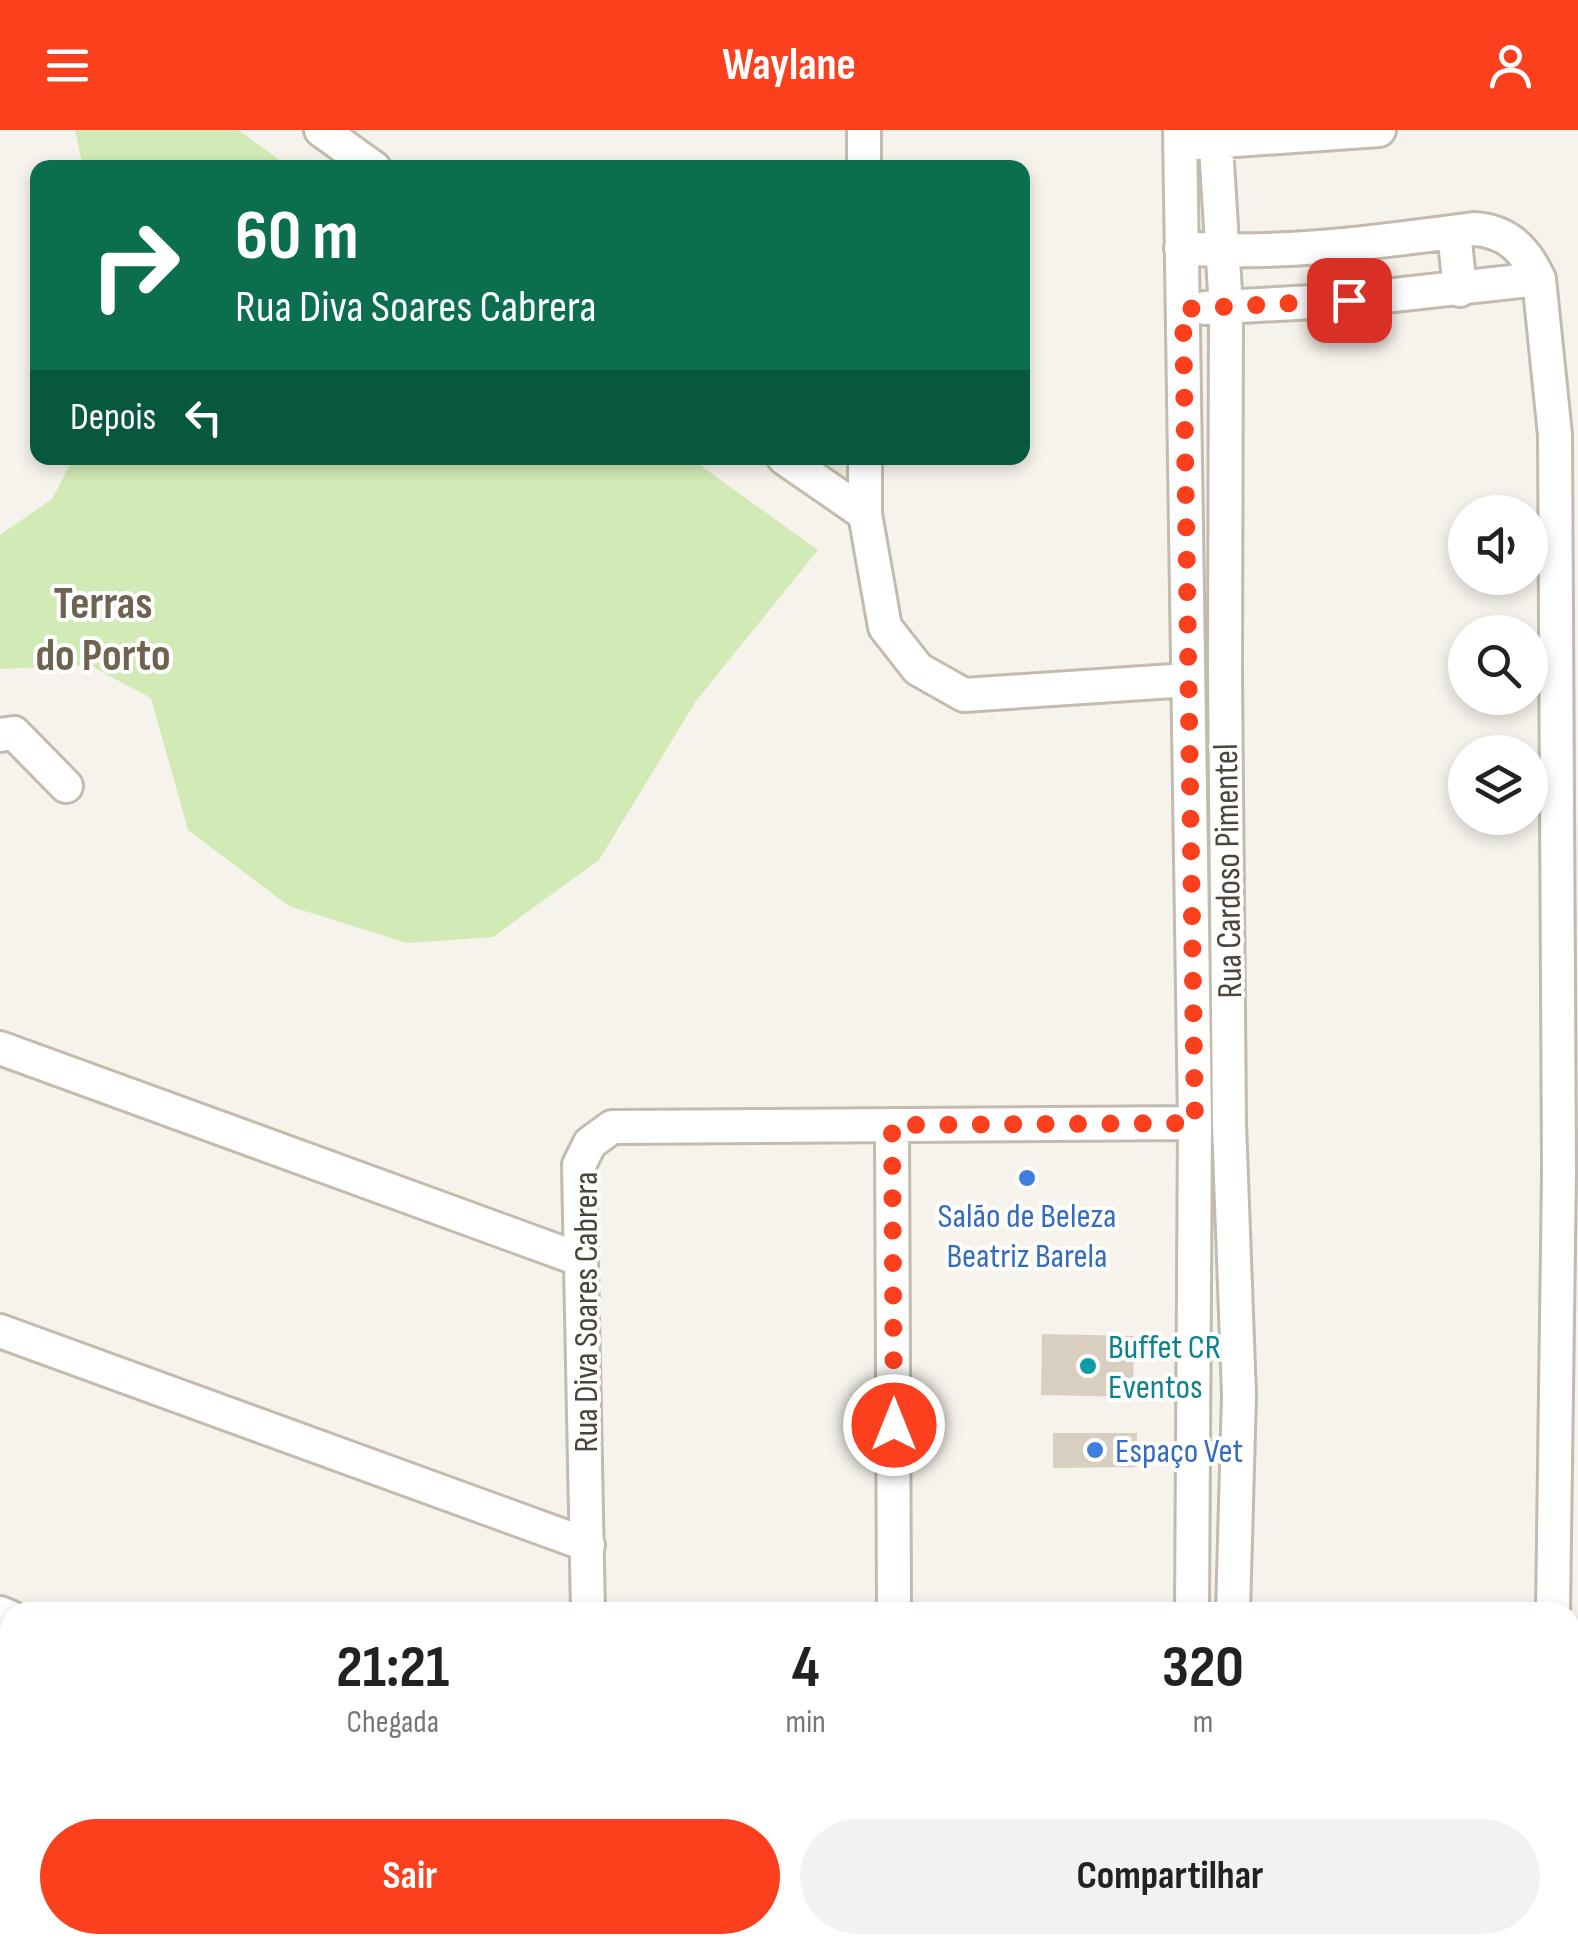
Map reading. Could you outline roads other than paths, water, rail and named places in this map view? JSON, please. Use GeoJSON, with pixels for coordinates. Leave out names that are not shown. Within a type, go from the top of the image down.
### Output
{"type":"FeatureCollection","features":[{"type":"Feature","properties":{"kind":"street"},"geometry":{"type":"LineString","coordinates":[[321,130],[363,160]]}},
{"type":"Feature","properties":{"kind":"street"},"geometry":{"type":"LineString","coordinates":[[1180,137],[1378,130]]}},
{"type":"Feature","properties":{"kind":"street"},"geometry":{"type":"LineString","coordinates":[[863,131],[864,160]]}},
{"type":"Feature","properties":{"kind":"street","name":"Rua Cardoso Pimentel"},"geometry":{"type":"LineString","coordinates":[[1215,136],[1226,308],[1229,1103],[1238,1395],[1233,1602]]}},
{"type":"Feature","properties":{"kind":"street","name":"Rua Cardoso Pimentel"},"geometry":{"type":"LineString","coordinates":[[1180,137],[1195,1123],[1192,1602]]}},
{"type":"Feature","properties":{"kind":"street"},"geometry":{"type":"LineString","coordinates":[[1181,248],[1223,252],[1343,248],[1493,230],[1512,239],[1539,278],[1566,434],[1568,1171],[1552,1602]]}},
{"type":"Feature","properties":{"kind":"street"},"geometry":{"type":"LineString","coordinates":[[1454,232],[1460,290]]}},
{"type":"Feature","properties":{"kind":"street"},"geometry":{"type":"LineString","coordinates":[[1183,309],[1460,290],[1539,278]]}},
{"type":"Feature","properties":{"kind":"street"},"geometry":{"type":"LineString","coordinates":[[794,465],[865,514]]}},
{"type":"Feature","properties":{"kind":"street"},"geometry":{"type":"LineString","coordinates":[[865,465],[865,514],[886,626],[918,669],[964,695],[1188,680]]}},
{"type":"Feature","properties":{"kind":"street"},"geometry":{"type":"LineString","coordinates":[[0,735],[14,733],[66,786]]}},
{"type":"Feature","properties":{"kind":"street"},"geometry":{"type":"LineString","coordinates":[[0,1048],[579,1259]]}},
{"type":"Feature","properties":{"kind":"street","name":"Rua Diva Soares Cabrera"},"geometry":{"type":"LineString","coordinates":[[588,1602],[579,1165],[590,1143],[612,1128],[1195,1123]]}},
{"type":"Feature","properties":{"kind":"street"},"geometry":{"type":"LineString","coordinates":[[892,1125],[894,1602]]}},
{"type":"Feature","properties":{"kind":"street"},"geometry":{"type":"LineString","coordinates":[[0,1331],[588,1545]]}},
{"type":"Feature","properties":{"kind":"place","name":"Salão de Beleza Beatriz Barela"},"geometry":{"type":"Point","coordinates":[1027,1178]}},
{"type":"Feature","properties":{"kind":"place","name":"Buffet CR Eventos"},"geometry":{"type":"Point","coordinates":[1088,1366]}},
{"type":"Feature","properties":{"kind":"place","name":"Espaço Vet"},"geometry":{"type":"Point","coordinates":[1095,1450]}},
{"type":"Feature","properties":{"kind":"district","name":"Terras do Porto"},"geometry":{"type":"Point","coordinates":[103,628]}}]}
